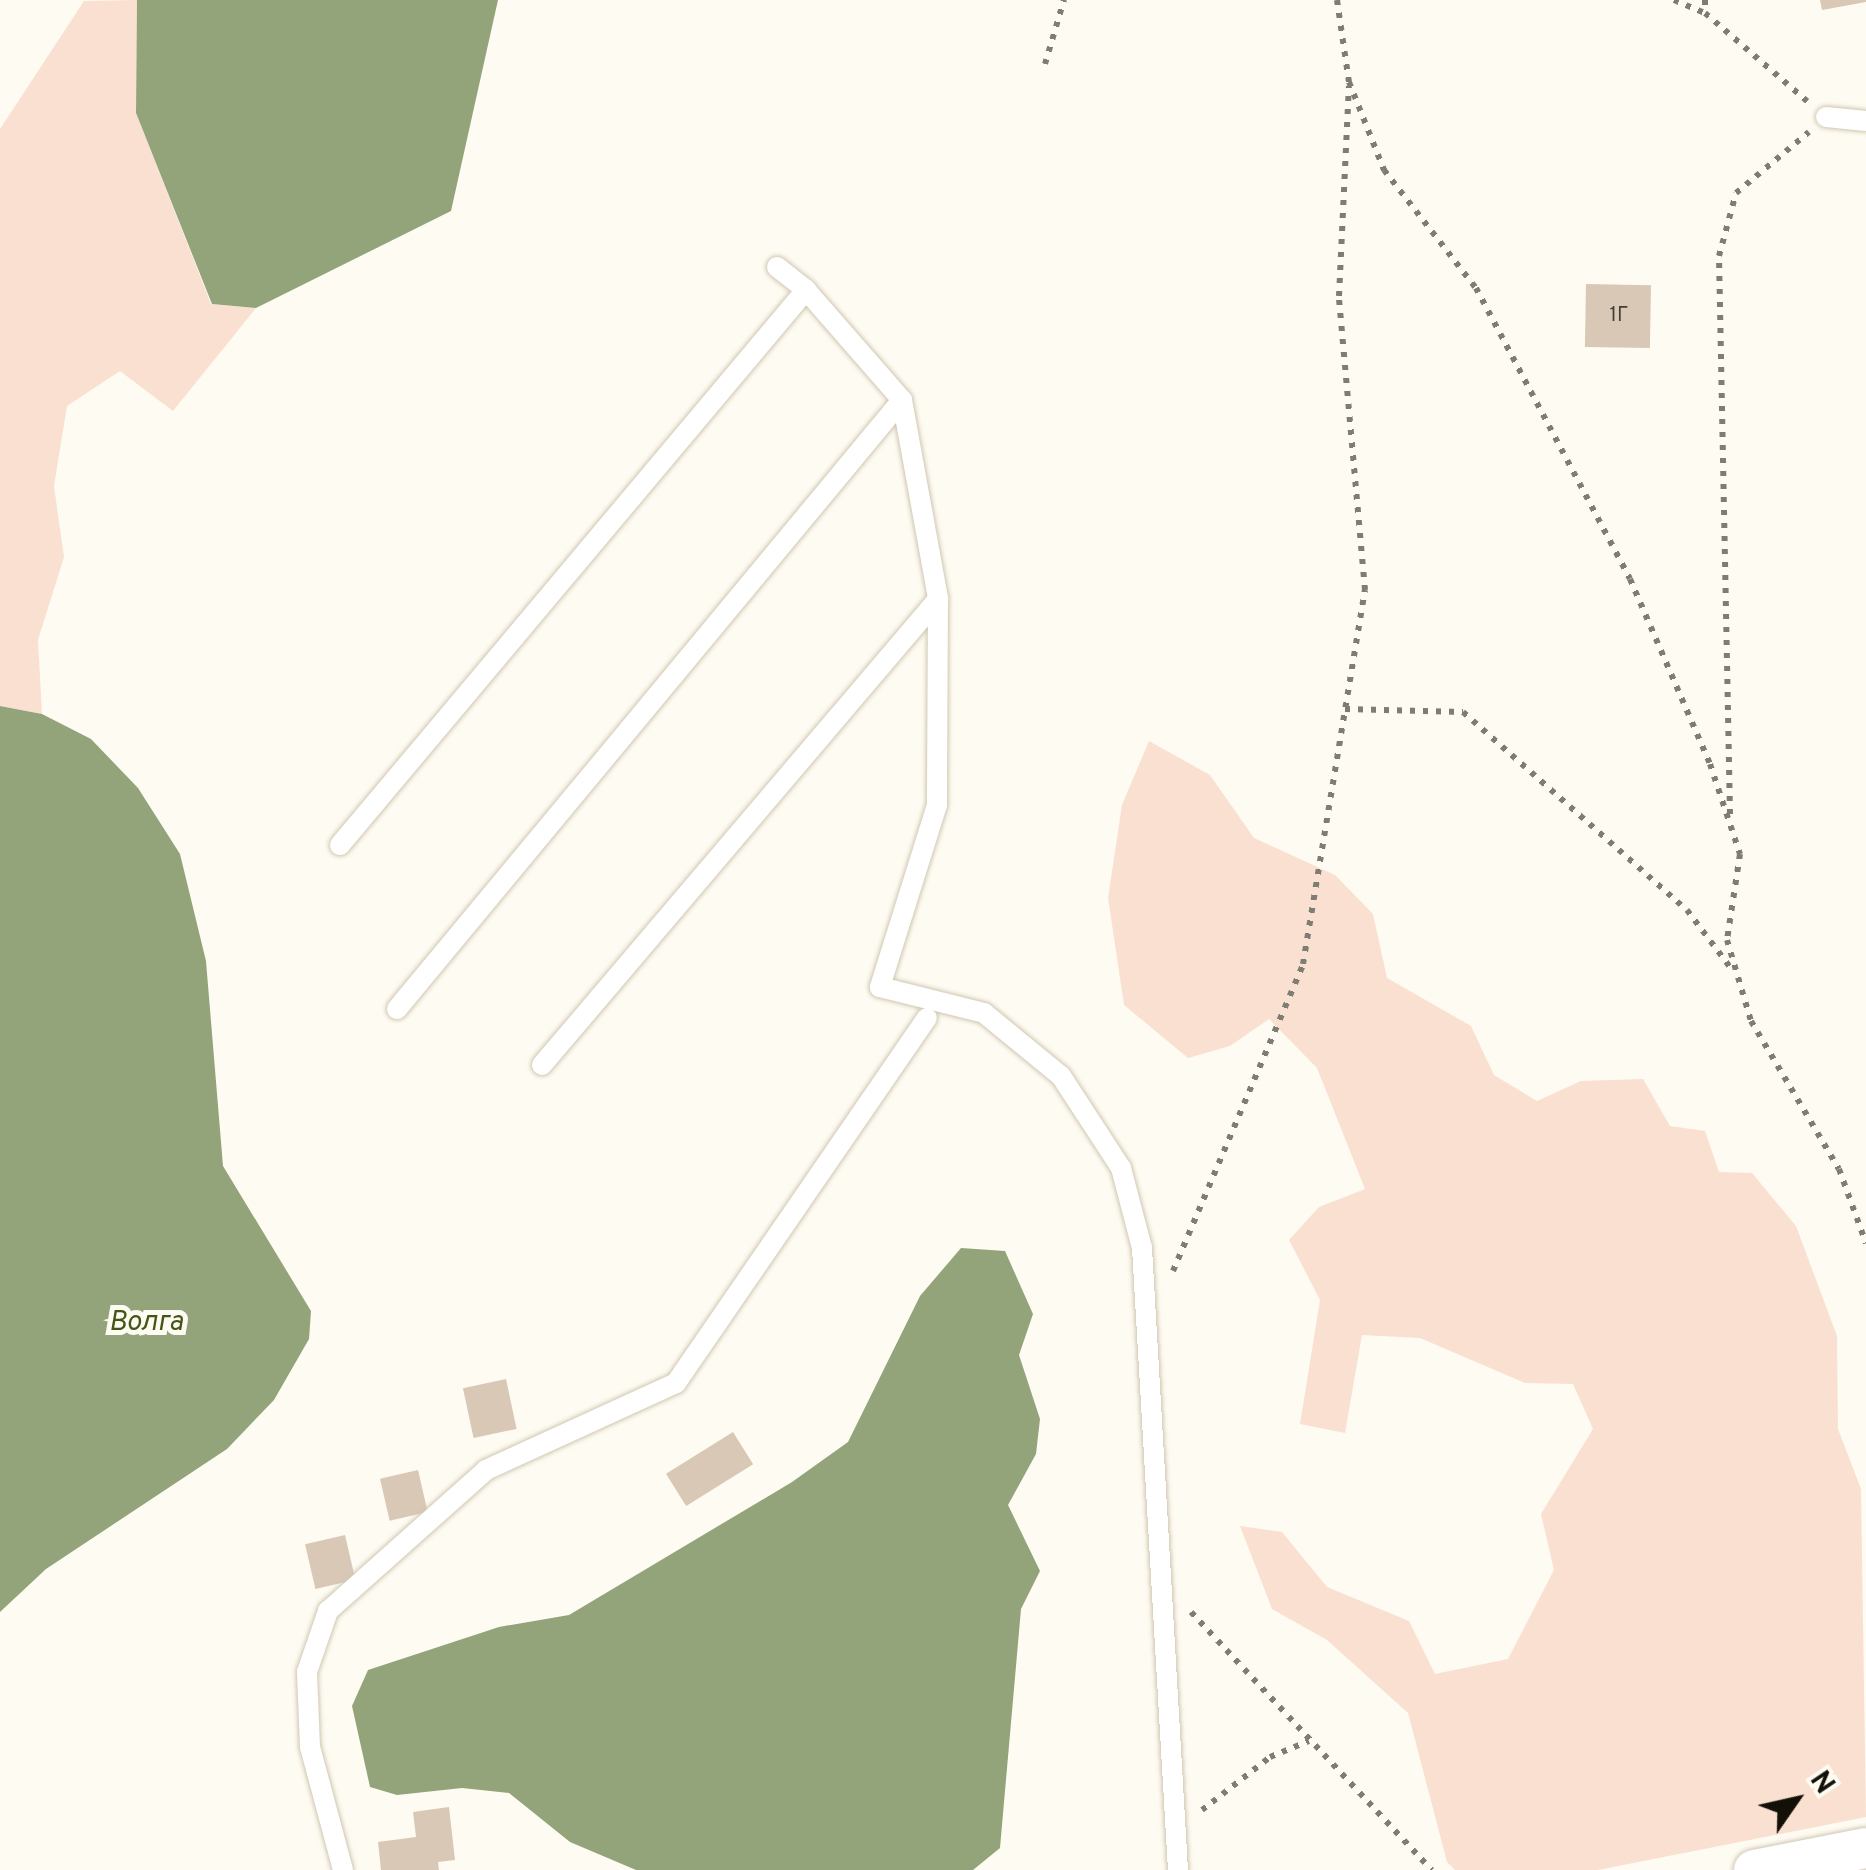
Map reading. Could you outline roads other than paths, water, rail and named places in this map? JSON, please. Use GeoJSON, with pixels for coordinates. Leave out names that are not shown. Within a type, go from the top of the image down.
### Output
{"type":"FeatureCollection","features":[{"type":"Feature","properties":{"kind":"street"},"geometry":{"type":"LineString","coordinates":[[1754,1870],[1866,1848]]}},
{"type":"Feature","properties":{"kind":"lane"},"geometry":{"type":"LineString","coordinates":[[1826,117],[1866,121]]}},
{"type":"Feature","properties":{"kind":"lane"},"geometry":{"type":"LineString","coordinates":[[777,267],[806,290],[902,400],[938,599],[937,805],[880,988],[984,1014],[1062,1076],[1121,1168],[1142,1248],[1178,1870]]}},
{"type":"Feature","properties":{"kind":"lane"},"geometry":{"type":"LineString","coordinates":[[340,844],[806,290]]}},
{"type":"Feature","properties":{"kind":"lane"},"geometry":{"type":"LineString","coordinates":[[397,1009],[902,400]]}},
{"type":"Feature","properties":{"kind":"lane"},"geometry":{"type":"LineString","coordinates":[[542,1065],[938,599]]}},
{"type":"Feature","properties":{"kind":"lane"},"geometry":{"type":"LineString","coordinates":[[343,1870],[310,1747],[306,1672],[328,1610],[486,1470],[676,1383],[926,1018]]}},
{"type":"Feature","properties":{"kind":"water"},"geometry":{"type":"Polygon","coordinates":[[[137,0],[498,0],[451,211],[256,308],[212,304],[136,113],[137,0]]]}},
{"type":"Feature","properties":{"kind":"water","name":"Волга"},"geometry":{"type":"Polygon","coordinates":[[[0,706],[42,714],[91,739],[138,788],[180,854],[206,961],[223,1166],[311,1311],[309,1339],[274,1400],[227,1449],[46,1569],[0,1612],[0,706]]]}},
{"type":"Feature","properties":{"kind":"water"},"geometry":{"type":"Polygon","coordinates":[[[961,1248],[1005,1251],[1033,1314],[1019,1355],[1040,1419],[1036,1454],[1008,1505],[1040,1571],[1021,1609],[1000,1848],[973,1870],[636,1870],[570,1842],[509,1793],[462,1788],[397,1795],[370,1787],[352,1706],[368,1670],[499,1627],[569,1615],[792,1482],[848,1442],[920,1296],[961,1248]]]}}]}
